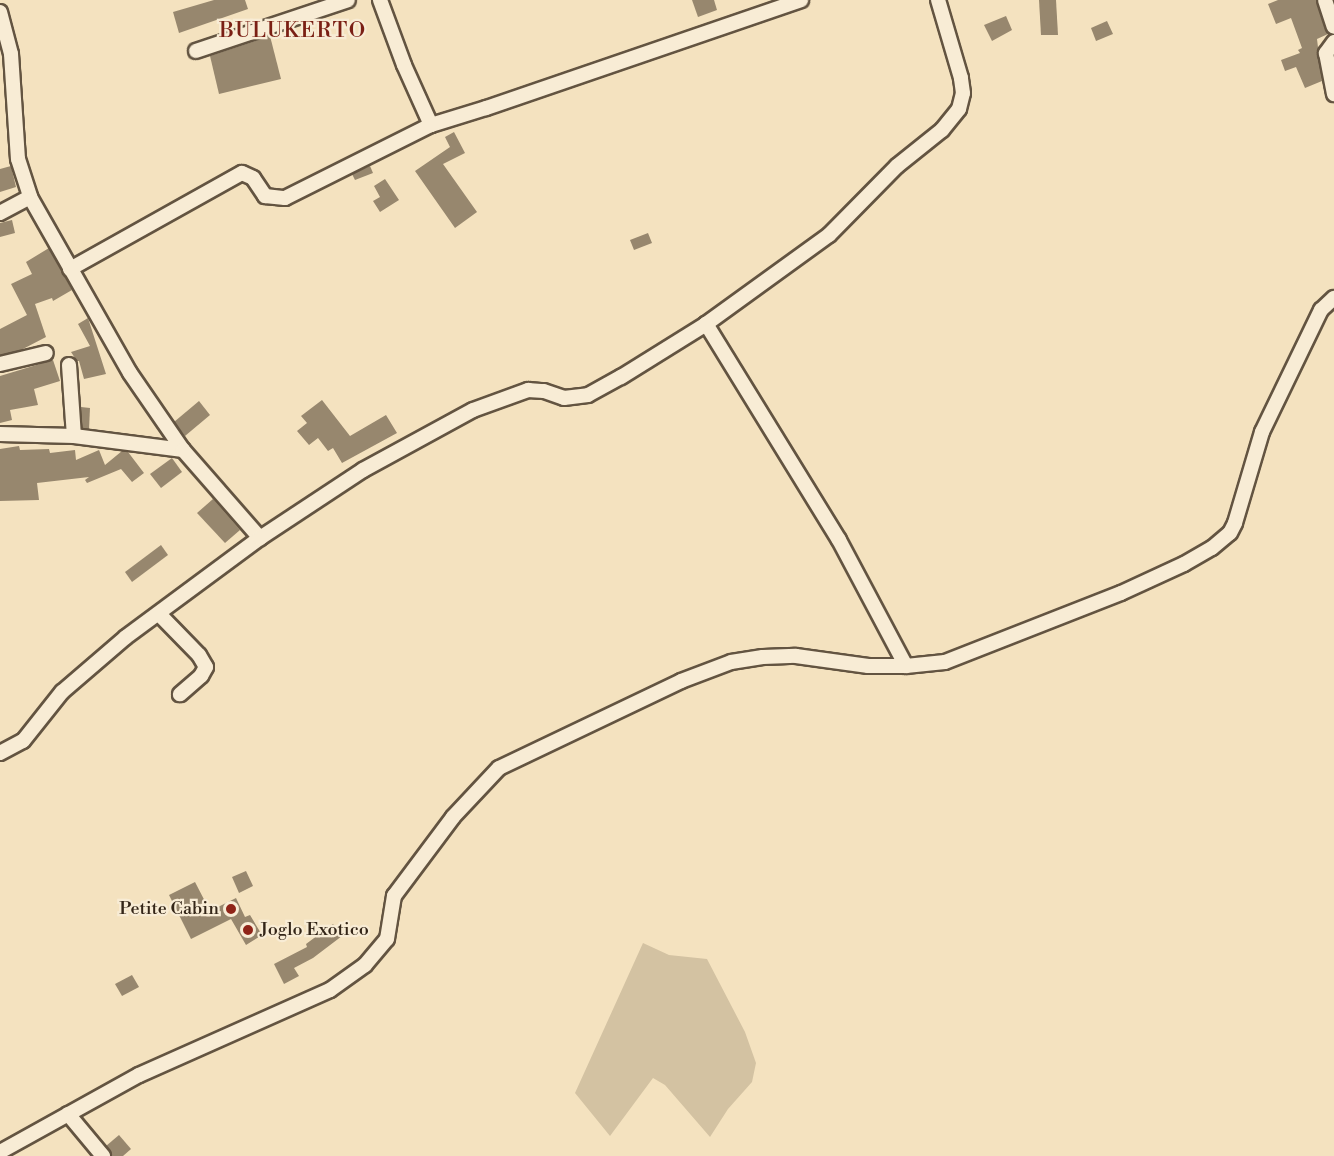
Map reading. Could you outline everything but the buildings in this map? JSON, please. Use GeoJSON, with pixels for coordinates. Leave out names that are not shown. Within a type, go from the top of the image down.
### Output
{"type":"FeatureCollection","features":[{"type":"Feature","properties":{"kind":"street"},"geometry":{"type":"LineString","coordinates":[[196,51],[348,0]]}},
{"type":"Feature","properties":{"kind":"street"},"geometry":{"type":"LineString","coordinates":[[380,0],[404,65],[431,124]]}},
{"type":"Feature","properties":{"kind":"street"},"geometry":{"type":"LineString","coordinates":[[70,269],[242,173],[253,178],[265,196],[285,198],[431,124],[486,108],[801,0]]}},
{"type":"Feature","properties":{"kind":"street"},"geometry":{"type":"LineString","coordinates":[[0,753],[22,741],[62,692],[126,637],[260,538],[363,470],[472,410],[528,390],[544,391],[564,398],[588,395],[706,324],[830,235],[897,166],[942,130],[959,109],[963,93],[961,78],[938,0]]}},
{"type":"Feature","properties":{"kind":"street"},"geometry":{"type":"LineString","coordinates":[[1325,0],[1334,27]]}},
{"type":"Feature","properties":{"kind":"street"},"geometry":{"type":"LineString","coordinates":[[0,12],[4,20],[12,65],[18,159],[30,197],[130,373],[183,450],[260,538]]}},
{"type":"Feature","properties":{"kind":"street"},"geometry":{"type":"LineString","coordinates":[[1334,42],[1326,53],[1334,94]]}},
{"type":"Feature","properties":{"kind":"street"},"geometry":{"type":"LineString","coordinates":[[0,213],[30,197]]}},
{"type":"Feature","properties":{"kind":"street"},"geometry":{"type":"LineString","coordinates":[[0,1152],[139,1076],[330,990],[365,965],[387,939],[394,896],[453,817],[499,768],[681,681],[731,662],[763,657],[796,656],[868,666],[906,666],[945,662],[1068,615],[1184,564],[1224,539],[1240,513],[1262,432],[1321,310],[1334,298]]}},
{"type":"Feature","properties":{"kind":"street"},"geometry":{"type":"LineString","coordinates":[[706,324],[838,540],[906,666]]}},
{"type":"Feature","properties":{"kind":"street"},"geometry":{"type":"LineString","coordinates":[[0,364],[45,353]]}},
{"type":"Feature","properties":{"kind":"street"},"geometry":{"type":"LineString","coordinates":[[69,364],[74,436]]}},
{"type":"Feature","properties":{"kind":"street"},"geometry":{"type":"LineString","coordinates":[[0,434],[74,436],[183,450]]}},
{"type":"Feature","properties":{"kind":"street"},"geometry":{"type":"LineString","coordinates":[[159,614],[199,655],[206,667],[201,676],[180,694]]}},
{"type":"Feature","properties":{"kind":"street"},"geometry":{"type":"LineString","coordinates":[[68,1114],[103,1156]]}},
{"type":"Feature","properties":{"kind":"shaded area"},"geometry":{"type":"Polygon","coordinates":[[[643,943],[669,955],[707,959],[745,1032],[756,1063],[752,1082],[728,1109],[710,1137],[665,1085],[653,1078],[610,1136],[575,1093],[643,943]]]}},
{"type":"Feature","properties":{"kind":"place","name":"Petite Cabin"},"geometry":{"type":"Point","coordinates":[231,909]}},
{"type":"Feature","properties":{"kind":"place","name":"Joglo Exotico"},"geometry":{"type":"Point","coordinates":[248,930]}},
{"type":"Feature","properties":{"kind":"district","name":"BULUKERTO"},"geometry":{"type":"Point","coordinates":[293,31]}}]}
